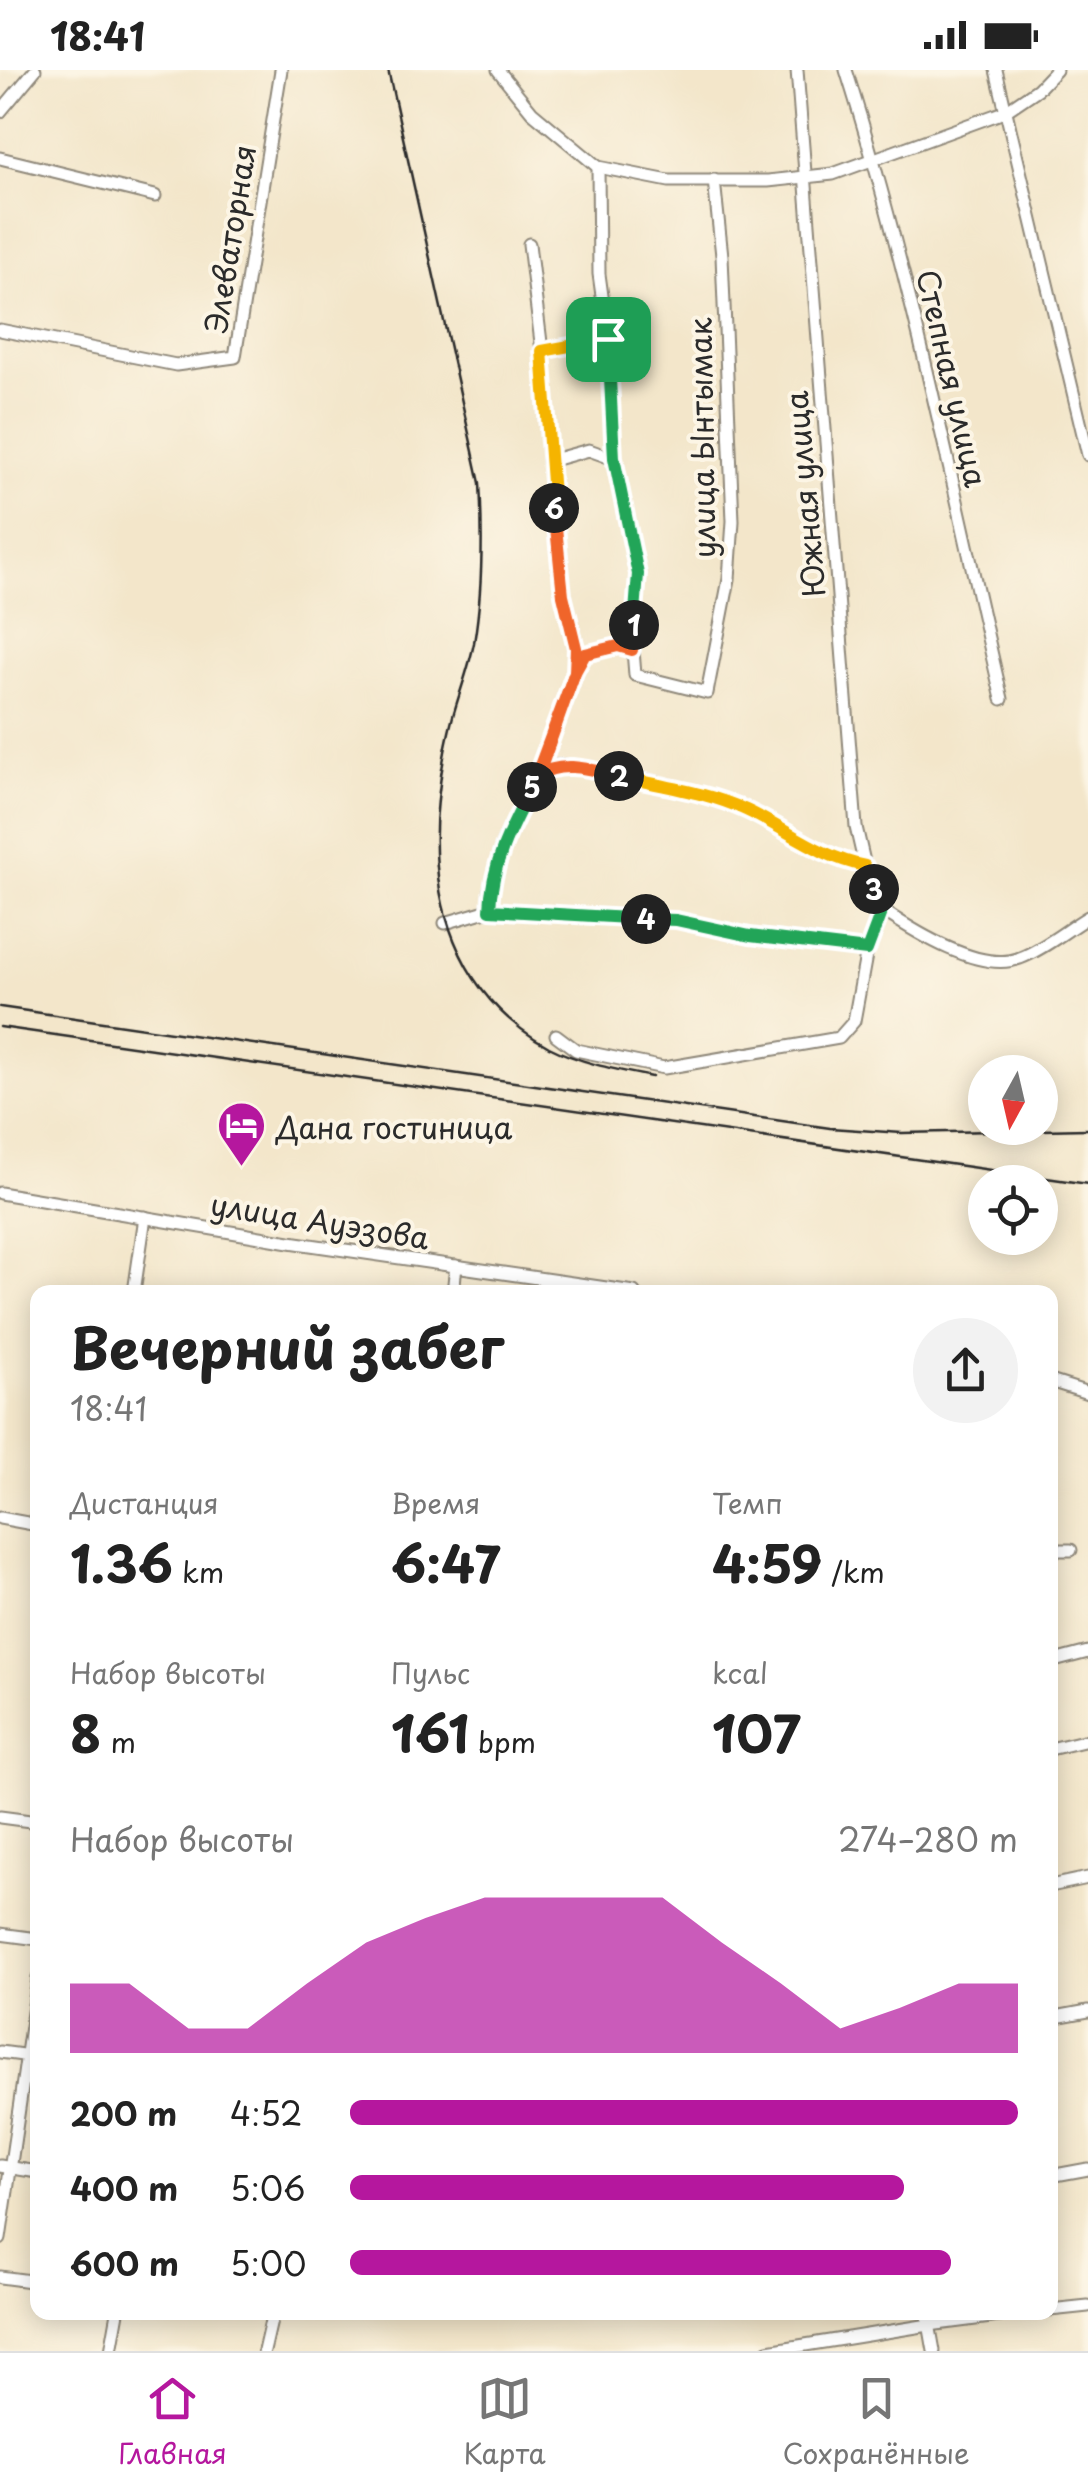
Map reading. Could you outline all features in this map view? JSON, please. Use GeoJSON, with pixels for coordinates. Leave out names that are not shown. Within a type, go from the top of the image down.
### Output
{"type":"FeatureCollection","features":[{"type":"Feature","properties":{"kind":"street"},"geometry":{"type":"LineString","coordinates":[[0,112],[35,70]]}},
{"type":"Feature","properties":{"kind":"street","name":"Элеваторная"},"geometry":{"type":"LineString","coordinates":[[0,330],[176,365],[235,357],[281,70]]}},
{"type":"Feature","properties":{"kind":"street"},"geometry":{"type":"LineString","coordinates":[[498,70],[532,112],[598,167],[670,181],[768,182],[833,174],[1004,112],[1038,89],[1056,70]]}},
{"type":"Feature","properties":{"kind":"street","name":"Южная улица"},"geometry":{"type":"LineString","coordinates":[[797,70],[854,807],[865,866],[882,910]]}},
{"type":"Feature","properties":{"kind":"street","name":"Степная улица"},"geometry":{"type":"LineString","coordinates":[[846,70],[875,161],[1002,699]]}},
{"type":"Feature","properties":{"kind":"street"},"geometry":{"type":"LineString","coordinates":[[996,70],[1088,455]]}},
{"type":"Feature","properties":{"kind":"street"},"geometry":{"type":"LineString","coordinates":[[0,158],[155,196]]}},
{"type":"Feature","properties":{"kind":"street"},"geometry":{"type":"LineString","coordinates":[[490,910],[490,890],[504,841],[538,776],[575,672],[585,654],[618,646],[632,650],[638,574],[614,458],[608,339],[599,274],[598,167]]}},
{"type":"Feature","properties":{"kind":"street","name":"улица Ынтымак"},"geometry":{"type":"LineString","coordinates":[[632,650],[634,675],[706,693],[729,578],[733,521],[722,256],[714,180]]}},
{"type":"Feature","properties":{"kind":"street"},"geometry":{"type":"LineString","coordinates":[[528,244],[542,351],[563,595],[576,648],[575,672]]}},
{"type":"Feature","properties":{"kind":"street"},"geometry":{"type":"LineString","coordinates":[[542,351],[608,339]]}},
{"type":"Feature","properties":{"kind":"street"},"geometry":{"type":"LineString","coordinates":[[549,462],[590,450],[614,458]]}},
{"type":"Feature","properties":{"kind":"street"},"geometry":{"type":"LineString","coordinates":[[538,776],[550,767],[587,768],[745,809],[806,845],[842,862],[865,866]]}},
{"type":"Feature","properties":{"kind":"street"},"geometry":{"type":"LineString","coordinates":[[445,923],[490,910],[676,920],[750,936],[867,950]]}},
{"type":"Feature","properties":{"kind":"street"},"geometry":{"type":"LineString","coordinates":[[556,1035],[576,1050],[664,1068],[838,1038],[854,1021],[867,950],[882,910],[924,937],[992,964],[1019,959],[1088,917]]}},
{"type":"Feature","properties":{"kind":"street","name":"улица Ауэзова"},"geometry":{"type":"LineString","coordinates":[[0,1193],[579,1285]]}},
{"type":"Feature","properties":{"kind":"street"},"geometry":{"type":"LineString","coordinates":[[135,1285],[145,1216]]}},
{"type":"Feature","properties":{"kind":"street"},"geometry":{"type":"LineString","coordinates":[[453,1285],[456,1266]]}},
{"type":"Feature","properties":{"kind":"street"},"geometry":{"type":"LineString","coordinates":[[1058,1384],[1088,1393]]}},
{"type":"Feature","properties":{"kind":"street"},"geometry":{"type":"LineString","coordinates":[[0,1518],[30,1524]]}},
{"type":"Feature","properties":{"kind":"street"},"geometry":{"type":"LineString","coordinates":[[1058,1550],[1071,1550]]}},
{"type":"Feature","properties":{"kind":"street"},"geometry":{"type":"LineString","coordinates":[[1058,1660],[1088,1652]]}},
{"type":"Feature","properties":{"kind":"street"},"geometry":{"type":"LineString","coordinates":[[1058,1746],[1088,1740]]}},
{"type":"Feature","properties":{"kind":"street"},"geometry":{"type":"LineString","coordinates":[[0,1817],[30,1821]]}},
{"type":"Feature","properties":{"kind":"street"},"geometry":{"type":"LineString","coordinates":[[1058,1884],[1088,1878]]}},
{"type":"Feature","properties":{"kind":"street"},"geometry":{"type":"LineString","coordinates":[[0,1934],[30,1938]]}},
{"type":"Feature","properties":{"kind":"street"},"geometry":{"type":"LineString","coordinates":[[1058,2017],[1088,2011]]}},
{"type":"Feature","properties":{"kind":"street"},"geometry":{"type":"LineString","coordinates":[[0,2052],[30,2056]]}},
{"type":"Feature","properties":{"kind":"street"},"geometry":{"type":"LineString","coordinates":[[0,2240],[6,2167],[30,2065]]}},
{"type":"Feature","properties":{"kind":"street"},"geometry":{"type":"LineString","coordinates":[[1058,2175],[1088,2170]]}},
{"type":"Feature","properties":{"kind":"street"},"geometry":{"type":"LineString","coordinates":[[0,2277],[30,2281]]}},
{"type":"Feature","properties":{"kind":"street"},"geometry":{"type":"LineString","coordinates":[[1058,2309],[1088,2306]]}},
{"type":"Feature","properties":{"kind":"street"},"geometry":{"type":"LineString","coordinates":[[111,2351],[117,2320]]}},
{"type":"Feature","properties":{"kind":"street"},"geometry":{"type":"LineString","coordinates":[[264,2351],[268,2320]]}},
{"type":"Feature","properties":{"kind":"street"},"geometry":{"type":"LineString","coordinates":[[768,2351],[923,2320]]}},
{"type":"Feature","properties":{"kind":"street"},"geometry":{"type":"LineString","coordinates":[[928,2320],[934,2351]]}},
{"type":"Feature","properties":{"kind":"railway"},"geometry":{"type":"LineString","coordinates":[[388,70],[480,483],[477,623],[448,736],[438,799],[436,836],[444,908],[454,941],[470,972],[491,1001],[517,1026],[573,1057],[652,1077]]}},
{"type":"Feature","properties":{"kind":"railway"},"geometry":{"type":"LineString","coordinates":[[0,1007],[830,1128],[902,1133],[1088,1129]]}},
{"type":"Feature","properties":{"kind":"railway"},"geometry":{"type":"LineString","coordinates":[[0,1027],[1088,1184]]}},
{"type":"Feature","properties":{"kind":"place","name":"Дана гостиница"},"geometry":{"type":"Point","coordinates":[241,1168]}},
{"type":"Feature","properties":{"kind":"route"},"geometry":{"type":"LineString","coordinates":[[608,339],[542,351],[549,462],[563,595],[576,648],[575,672],[538,776],[504,841],[490,890],[490,910],[676,920],[750,936],[867,950],[882,910],[865,866],[842,862],[806,845],[745,809],[587,768],[550,767],[538,776],[585,654],[618,646],[632,650],[638,574],[614,458],[608,339]]}}]}
